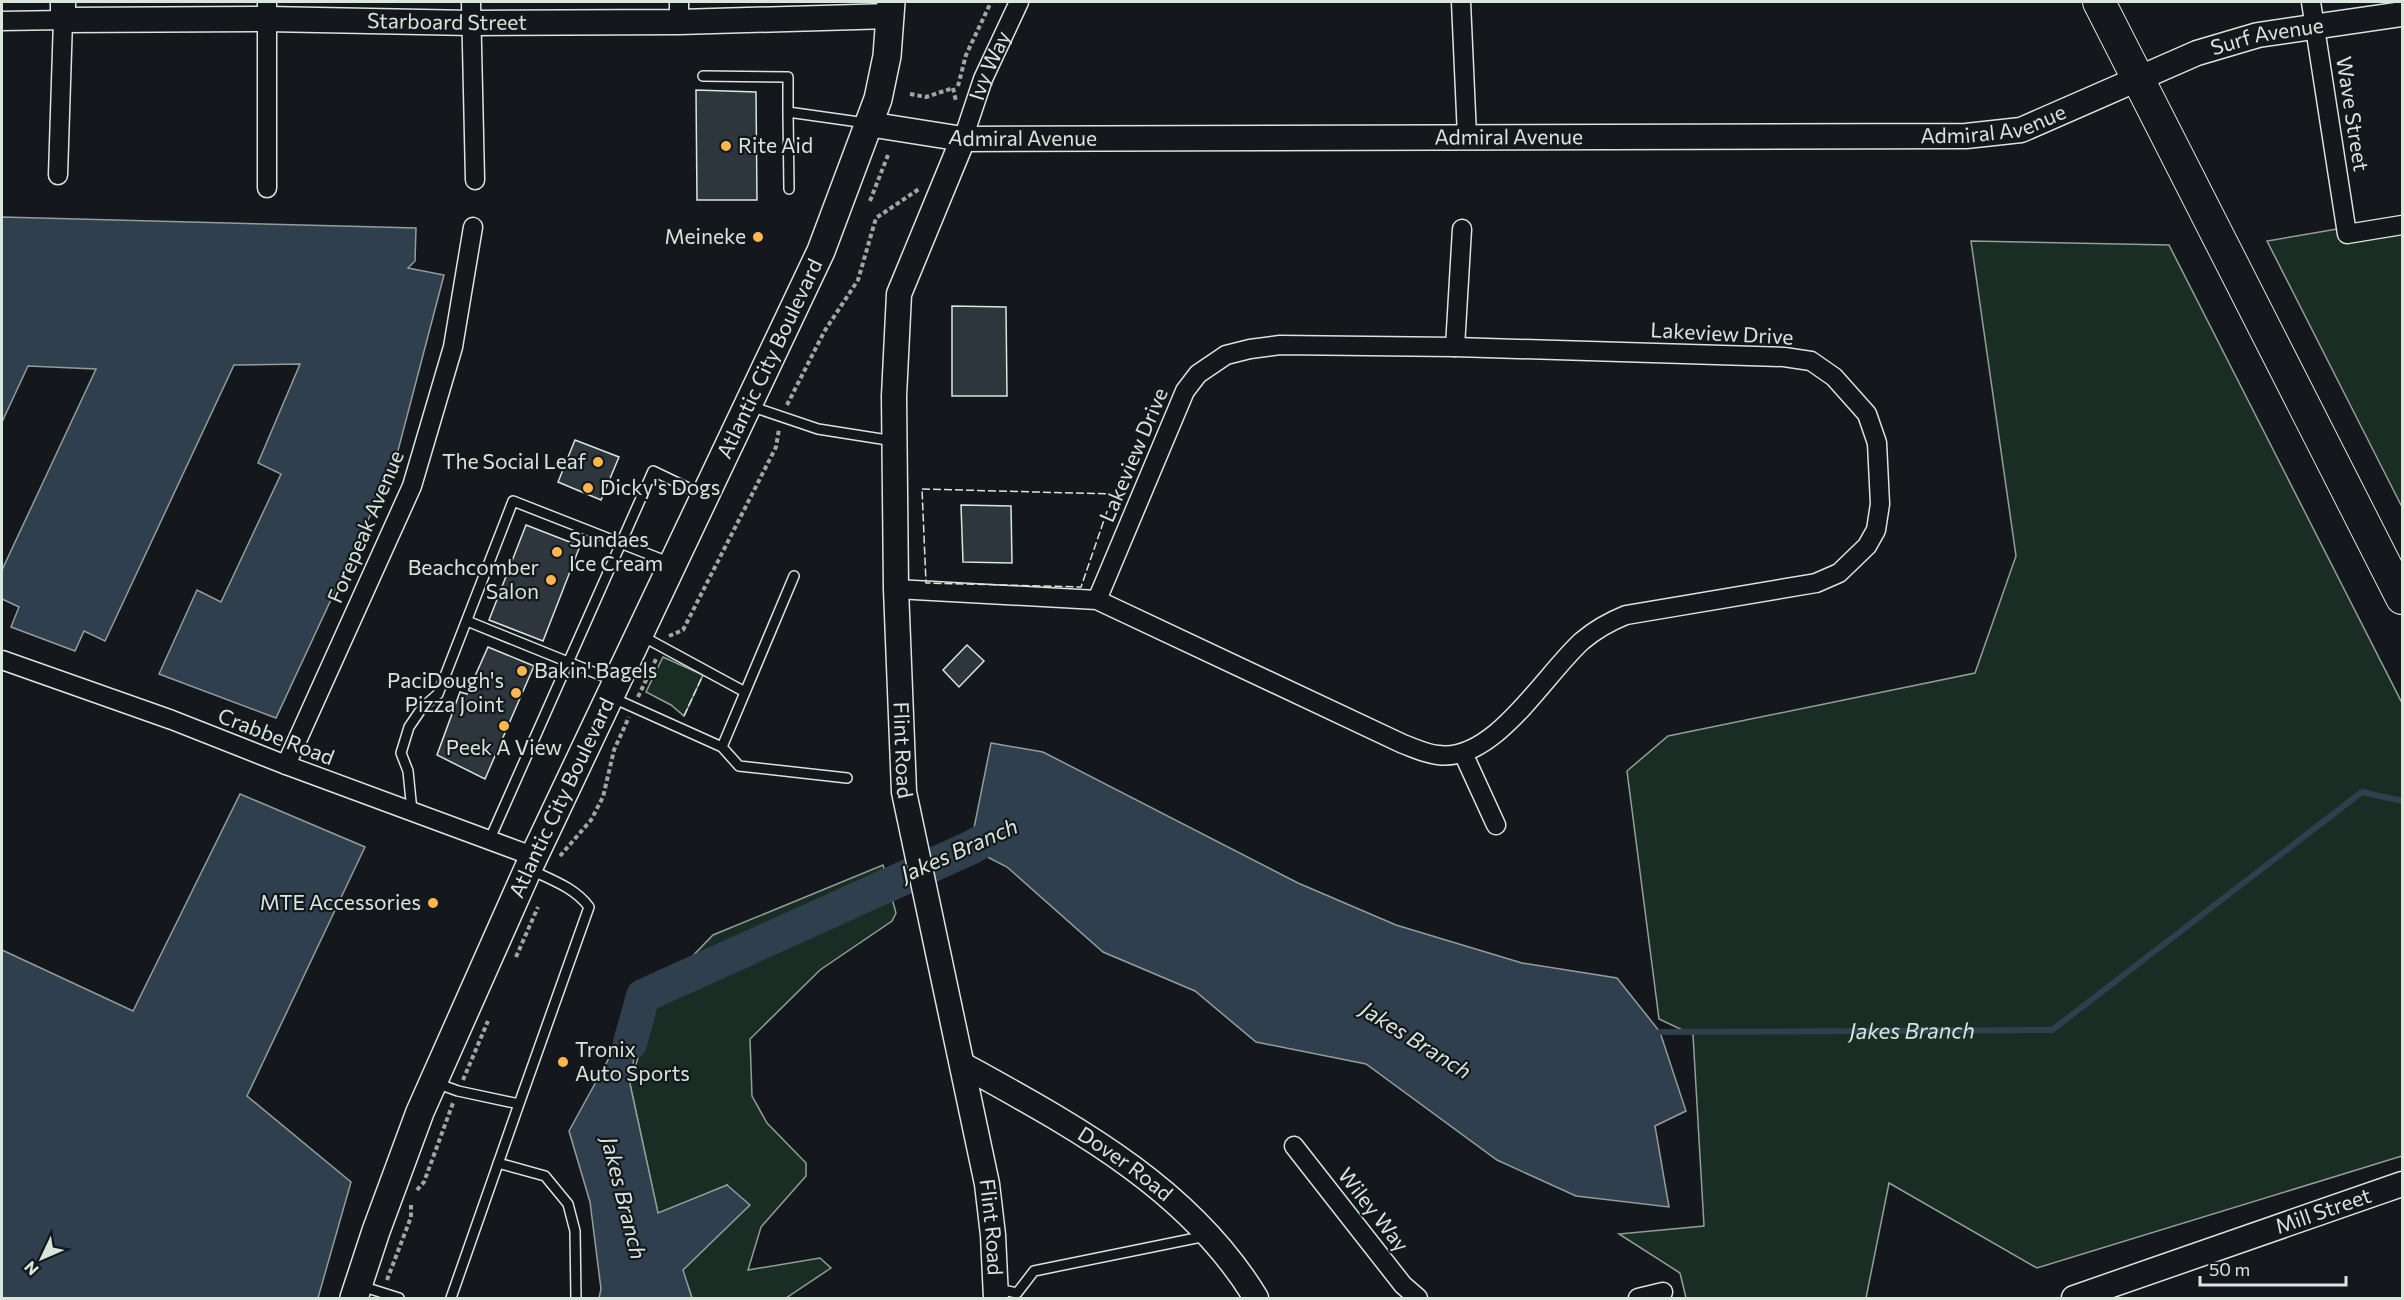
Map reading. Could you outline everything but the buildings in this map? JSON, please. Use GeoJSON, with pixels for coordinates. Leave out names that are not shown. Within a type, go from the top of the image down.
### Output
{"type":"FeatureCollection","features":[{"type":"Feature","properties":{"kind":"highway"},"geometry":{"type":"LineString","coordinates":[[2099,2],[2403,598]]}},
{"type":"Feature","properties":{"kind":"main road","name":"Atlantic City Boulevard"},"geometry":{"type":"LineString","coordinates":[[365,1292],[376,1231],[420,1112],[446,1087],[538,868],[622,691],[639,635],[821,251],[878,99],[887,56],[891,9]]}},
{"type":"Feature","properties":{"kind":"street","name":"Ivy Way"},"geometry":{"type":"LineString","coordinates":[[937,200],[963,139],[983,79],[1019,2]]}},
{"type":"Feature","properties":{"kind":"street"},"geometry":{"type":"LineString","coordinates":[[1461,2],[1467,136]]}},
{"type":"Feature","properties":{"kind":"street","name":"Wave Street"},"geometry":{"type":"LineString","coordinates":[[2311,2],[2347,234],[2403,225]]}},
{"type":"Feature","properties":{"kind":"street","name":"Starboard Street"},"geometry":{"type":"LineString","coordinates":[[2,21],[63,11],[680,12],[891,9]]}},
{"type":"Feature","properties":{"kind":"street"},"geometry":{"type":"LineString","coordinates":[[267,10],[267,188]]}},
{"type":"Feature","properties":{"kind":"street"},"geometry":{"type":"LineString","coordinates":[[58,175],[63,11]]}},
{"type":"Feature","properties":{"kind":"street"},"geometry":{"type":"LineString","coordinates":[[472,12],[475,180]]}},
{"type":"Feature","properties":{"kind":"street","name":"Surf Avenue"},"geometry":{"type":"LineString","coordinates":[[2138,77],[2197,53],[2258,35],[2403,14]]}},
{"type":"Feature","properties":{"kind":"street","name":"Admiral Avenue"},"geometry":{"type":"LineString","coordinates":[[868,124],[963,139],[1966,136],[2021,130],[2138,77]]}},
{"type":"Feature","properties":{"kind":"street","name":"Flint Road"},"geometry":{"type":"LineString","coordinates":[[937,200],[899,294],[895,334],[896,589],[904,792],[987,1184],[996,1294]]}},
{"type":"Feature","properties":{"kind":"street","name":"Forepeak Avenue"},"geometry":{"type":"LineString","coordinates":[[286,765],[412,486],[453,347],[473,227]]}},
{"type":"Feature","properties":{"kind":"street"},"geometry":{"type":"LineString","coordinates":[[1455,347],[1462,229]]}},
{"type":"Feature","properties":{"kind":"street","name":"Lakeview Drive"},"geometry":{"type":"LineString","coordinates":[[1097,600],[1185,391],[1204,370],[1226,355],[1280,345],[1455,347],[1784,357],[1811,361],[1834,377],[1867,414],[1877,443],[1880,504],[1876,530],[1868,546],[1839,573],[1816,583],[1626,615],[1613,620],[1583,640],[1513,719],[1477,746],[1462,753]]}},
{"type":"Feature","properties":{"kind":"street"},"geometry":{"type":"LineString","coordinates":[[896,589],[1097,600],[1403,744],[1439,755],[1462,753],[1496,825]]}},
{"type":"Feature","properties":{"kind":"street","name":"Crabbe Road"},"geometry":{"type":"LineString","coordinates":[[2,660],[172,720],[412,811],[489,842],[538,868]]}},
{"type":"Feature","properties":{"kind":"street","name":"Dover Road"},"geometry":{"type":"LineString","coordinates":[[963,1065],[1061,1120],[1116,1155],[1166,1192],[1209,1236],[1256,1299]]}},
{"type":"Feature","properties":{"kind":"street","name":"Wiley Way"},"geometry":{"type":"LineString","coordinates":[[1294,1146],[1403,1285],[1418,1299]]}},
{"type":"Feature","properties":{"kind":"street","name":"Mill Street"},"geometry":{"type":"LineString","coordinates":[[2074,1299],[2403,1184]]}},
{"type":"Feature","properties":{"kind":"street"},"geometry":{"type":"LineString","coordinates":[[1638,1299],[1663,1292]]}},
{"type":"Feature","properties":{"kind":"lane"},"geometry":{"type":"LineString","coordinates":[[703,76],[788,77],[789,189]]}},
{"type":"Feature","properties":{"kind":"lane"},"geometry":{"type":"LineString","coordinates":[[788,112],[868,124]]}},
{"type":"Feature","properties":{"kind":"lane"},"geometry":{"type":"LineString","coordinates":[[748,406],[818,429],[894,441]]}},
{"type":"Feature","properties":{"kind":"lane"},"geometry":{"type":"LineString","coordinates":[[489,842],[653,471],[705,496]]}},
{"type":"Feature","properties":{"kind":"lane"},"geometry":{"type":"LineString","coordinates":[[412,811],[408,771],[401,753],[409,727],[422,708],[438,694],[513,501],[673,564]]}},
{"type":"Feature","properties":{"kind":"lane"},"geometry":{"type":"LineString","coordinates":[[722,747],[794,576]]}},
{"type":"Feature","properties":{"kind":"lane"},"geometry":{"type":"LineString","coordinates":[[467,621],[570,663],[722,747],[739,766],[847,778]]}},
{"type":"Feature","properties":{"kind":"lane"},"geometry":{"type":"LineString","coordinates":[[639,635],[745,692]]}},
{"type":"Feature","properties":{"kind":"lane"},"geometry":{"type":"LineString","coordinates":[[451,1299],[589,907],[582,898],[538,868]]}},
{"type":"Feature","properties":{"kind":"lane"},"geometry":{"type":"LineString","coordinates":[[446,1087],[519,1104]]}},
{"type":"Feature","properties":{"kind":"lane"},"geometry":{"type":"LineString","coordinates":[[498,1163],[545,1176],[568,1204],[575,1231],[576,1299]]}},
{"type":"Feature","properties":{"kind":"lane"},"geometry":{"type":"LineString","coordinates":[[996,1294],[1017,1293],[1034,1271],[1209,1236]]}},
{"type":"Feature","properties":{"kind":"lane"},"geometry":{"type":"LineString","coordinates":[[365,1292],[399,1299]]}},
{"type":"Feature","properties":{"kind":"path"},"geometry":{"type":"LineString","coordinates":[[958,86],[966,55],[992,2]]}},
{"type":"Feature","properties":{"kind":"path"},"geometry":{"type":"LineString","coordinates":[[910,94],[926,97],[983,79]]}},
{"type":"Feature","properties":{"kind":"path"},"geometry":{"type":"LineString","coordinates":[[870,201],[888,155]]}},
{"type":"Feature","properties":{"kind":"path"},"geometry":{"type":"LineString","coordinates":[[622,691],[656,659]]}},
{"type":"Feature","properties":{"kind":"path"},"geometry":{"type":"LineString","coordinates":[[513,964],[536,915],[539,903],[538,868],[561,856],[591,820],[603,797],[614,750],[627,722]]}},
{"type":"Feature","properties":{"kind":"path"},"geometry":{"type":"LineString","coordinates":[[365,1292],[411,1217],[412,1197],[424,1182],[446,1087],[489,1018]]}},
{"type":"Feature","properties":{"kind":"green space"},"geometry":{"type":"Polygon","coordinates":[[[2402,218],[2402,507],[2267,241],[2402,218]]]}},
{"type":"Feature","properties":{"kind":"green space"},"geometry":{"type":"Polygon","coordinates":[[[1971,241],[2169,245],[2402,703],[2402,1156],[2037,1268],[1889,1183],[1866,1298],[1686,1298],[1680,1273],[1619,1234],[1704,1226],[1693,1035],[1659,1019],[1627,771],[1668,736],[1975,673],[2016,556],[1971,241]]]}},
{"type":"Feature","properties":{"kind":"green space"},"geometry":{"type":"Polygon","coordinates":[[[663,657],[703,675],[684,716],[671,705],[646,692],[663,657]]]}},
{"type":"Feature","properties":{"kind":"green space"},"geometry":{"type":"Polygon","coordinates":[[[883,865],[896,913],[892,921],[820,970],[750,1039],[752,1096],[767,1123],[806,1163],[806,1176],[761,1227],[748,1270],[820,1258],[831,1268],[786,1298],[692,1298],[682,1270],[727,1185],[658,1214],[630,1084],[658,992],[713,935],[883,865]]]}},
{"type":"Feature","properties":{"kind":"water"},"geometry":{"type":"Polygon","coordinates":[[[2,217],[416,228],[415,261],[408,268],[444,275],[395,462],[276,718],[159,674],[197,590],[221,602],[281,474],[258,463],[300,364],[234,365],[105,641],[84,631],[75,651],[11,627],[19,607],[2,599],[2,570],[96,369],[28,366],[2,422],[2,217]]]}},
{"type":"Feature","properties":{"kind":"water"},"geometry":{"type":"Polygon","coordinates":[[[991,743],[1043,752],[1298,883],[1396,925],[1522,963],[1617,978],[1660,1032],[1686,1111],[1655,1126],[1669,1207],[1576,1196],[1497,1160],[1366,1064],[1256,1042],[1195,991],[1103,952],[1007,867],[970,848],[991,743]]]}},
{"type":"Feature","properties":{"kind":"water"},"geometry":{"type":"Polygon","coordinates":[[[240,794],[365,847],[247,1096],[351,1182],[318,1298],[2,1298],[2,950],[133,1011],[240,794]]]}},
{"type":"Feature","properties":{"kind":"water"},"geometry":{"type":"Polygon","coordinates":[[[643,996],[630,1084],[658,1213],[727,1185],[750,1205],[683,1270],[692,1298],[599,1298],[601,1289],[590,1202],[569,1131],[643,996]]]}},
{"type":"Feature","properties":{"kind":"waterway","name":"Jakes Branch"},"geometry":{"type":"LineString","coordinates":[[1660,1032],[2052,1030],[2362,792],[2402,801]]}},
{"type":"Feature","properties":{"kind":"waterway","name":"Jakes Branch"},"geometry":{"type":"LineString","coordinates":[[630,1043],[643,996],[970,848],[1011,826]]}},
{"type":"Feature","properties":{"kind":"fence"},"geometry":{"type":"LineString","coordinates":[[922,489],[1113,494],[1081,587],[926,583],[922,489]]}},
{"type":"Feature","properties":{"kind":"fence"},"geometry":{"type":"LineString","coordinates":[[684,716],[703,675]]}},
{"type":"Feature","properties":{"kind":"place","name":"Rite Aid"},"geometry":{"type":"Point","coordinates":[726,146]}},
{"type":"Feature","properties":{"kind":"place","name":"Meineke"},"geometry":{"type":"Point","coordinates":[758,237]}},
{"type":"Feature","properties":{"kind":"place","name":"The Social Leaf"},"geometry":{"type":"Point","coordinates":[598,462]}},
{"type":"Feature","properties":{"kind":"place","name":"Dicky's Dogs"},"geometry":{"type":"Point","coordinates":[588,488]}},
{"type":"Feature","properties":{"kind":"place","name":"Sundaes Ice Cream"},"geometry":{"type":"Point","coordinates":[557,552]}},
{"type":"Feature","properties":{"kind":"place","name":"Beachcomber Salon"},"geometry":{"type":"Point","coordinates":[551,580]}},
{"type":"Feature","properties":{"kind":"place","name":"Bakin' Bagels"},"geometry":{"type":"Point","coordinates":[522,671]}},
{"type":"Feature","properties":{"kind":"place","name":"PaciDough's Pizza Joint"},"geometry":{"type":"Point","coordinates":[516,693]}},
{"type":"Feature","properties":{"kind":"place","name":"Peek A View"},"geometry":{"type":"Point","coordinates":[504,726]}},
{"type":"Feature","properties":{"kind":"place","name":"MTE Accessories"},"geometry":{"type":"Point","coordinates":[433,903]}},
{"type":"Feature","properties":{"kind":"place","name":"Tronix Auto Sports"},"geometry":{"type":"Point","coordinates":[563,1062]}}]}
